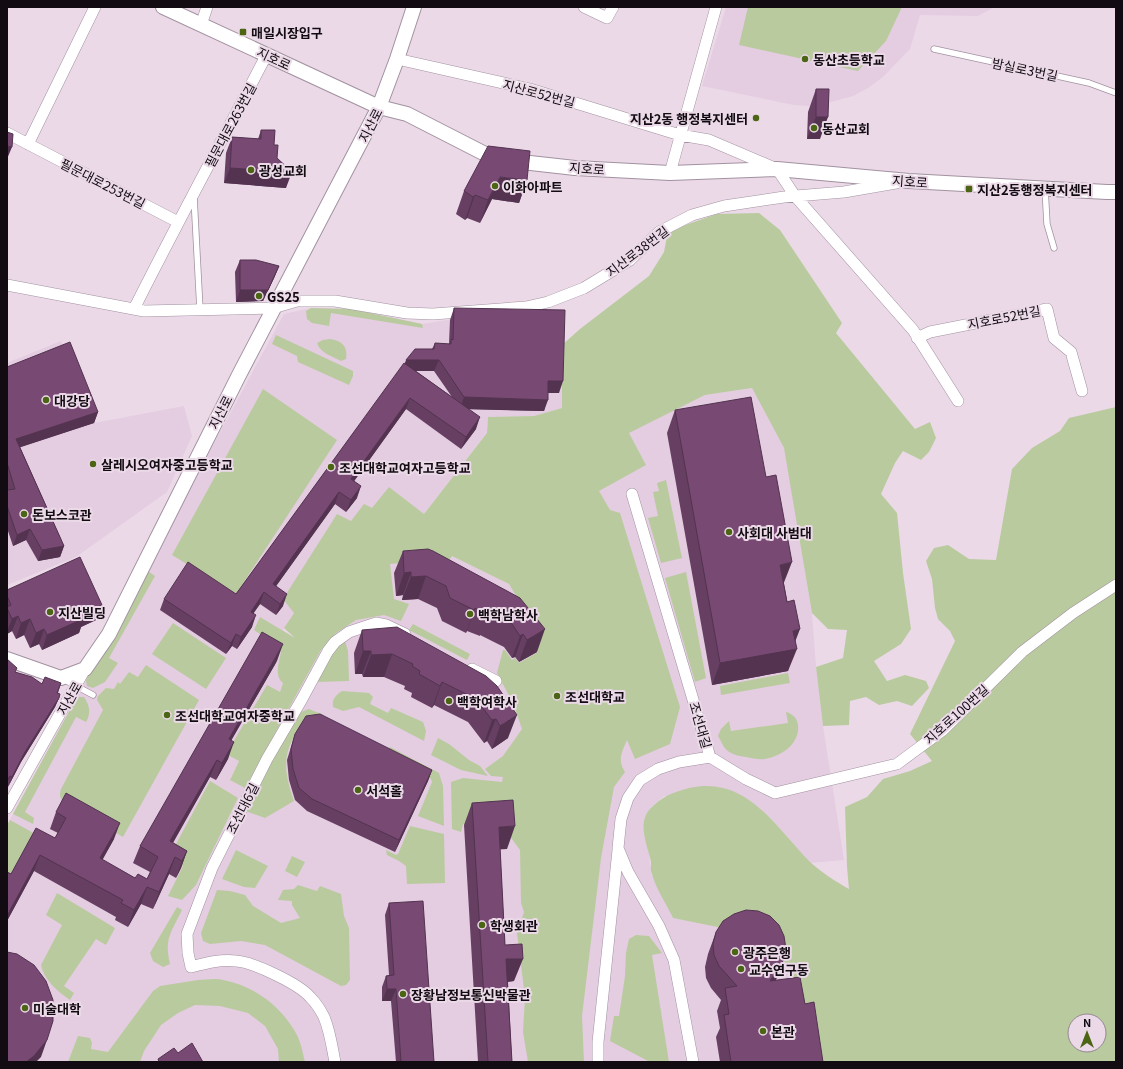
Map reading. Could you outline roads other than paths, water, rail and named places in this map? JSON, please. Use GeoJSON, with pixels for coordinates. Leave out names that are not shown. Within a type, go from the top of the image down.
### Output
{"type":"FeatureCollection","features":[{"type":"Feature","properties":{"kind":"street"},"geometry":{"type":"LineString","coordinates":[[28,144],[95,7]]}},
{"type":"Feature","properties":{"kind":"street","name":"지호로"},"geometry":{"type":"LineString","coordinates":[[163,7],[379,107],[407,114],[495,159],[575,168],[670,173],[777,169],[908,181],[1116,192]]}},
{"type":"Feature","properties":{"kind":"street"},"geometry":{"type":"LineString","coordinates":[[201,25],[207,7]]}},
{"type":"Feature","properties":{"kind":"street","name":"지산로"},"geometry":{"type":"LineString","coordinates":[[7,808],[85,669],[109,634],[273,308],[379,107],[414,7]]}},
{"type":"Feature","properties":{"kind":"street"},"geometry":{"type":"LineString","coordinates":[[584,7],[607,18],[613,7]]}},
{"type":"Feature","properties":{"kind":"street"},"geometry":{"type":"LineString","coordinates":[[670,173],[716,7]]}},
{"type":"Feature","properties":{"kind":"street","name":"필문대로263번길"},"geometry":{"type":"LineString","coordinates":[[134,309],[178,222],[194,195],[267,54]]}},
{"type":"Feature","properties":{"kind":"street","name":"지산로52번길"},"geometry":{"type":"LineString","coordinates":[[397,59],[530,89],[680,135],[708,140],[777,169]]}},
{"type":"Feature","properties":{"kind":"street","name":"필문대로253번길"},"geometry":{"type":"LineString","coordinates":[[7,133],[178,222]]}},
{"type":"Feature","properties":{"kind":"street"},"geometry":{"type":"LineString","coordinates":[[777,169],[795,196],[912,330],[958,401]]}},
{"type":"Feature","properties":{"kind":"street","name":"지산로38번길"},"geometry":{"type":"LineString","coordinates":[[273,308],[297,301],[335,301],[407,313],[433,314],[526,307],[548,302],[584,288],[630,260],[659,232],[692,215],[724,206],[795,196],[844,192],[908,181]]}},
{"type":"Feature","properties":{"kind":"street"},"geometry":{"type":"LineString","coordinates":[[7,285],[144,310],[273,308]]}},
{"type":"Feature","properties":{"kind":"street","name":"지호로52번길"},"geometry":{"type":"LineString","coordinates":[[918,338],[930,332],[1047,309],[1054,338],[1071,352],[1082,391]]}},
{"type":"Feature","properties":{"kind":"street","name":"조선대길"},"geometry":{"type":"LineString","coordinates":[[632,494],[710,757],[679,762],[658,770],[640,780],[628,798],[621,819],[618,848],[628,872],[659,926],[674,960],[692,1062]]}},
{"type":"Feature","properties":{"kind":"street","name":"지호로100번길"},"geometry":{"type":"LineString","coordinates":[[710,757],[775,793],[898,764],[943,730],[1022,652],[1073,612],[1116,585]]}},
{"type":"Feature","properties":{"kind":"street","name":"조선대6길"},"geometry":{"type":"LineString","coordinates":[[335,1062],[328,1027],[310,996],[301,989],[274,974],[256,966],[238,961],[218,961],[191,967],[188,953],[187,934],[212,868],[267,759],[328,651],[335,642],[348,632],[376,623],[386,625],[417,640]]}},
{"type":"Feature","properties":{"kind":"street"},"geometry":{"type":"LineString","coordinates":[[8,660],[61,678],[85,669]]}},
{"type":"Feature","properties":{"kind":"street"},"geometry":{"type":"LineString","coordinates":[[466,666],[496,681]]}},
{"type":"Feature","properties":{"kind":"street"},"geometry":{"type":"LineString","coordinates":[[598,1062],[598,1042],[618,848]]}},
{"type":"Feature","properties":{"kind":"lane","name":"밤실로3번길"},"geometry":{"type":"LineString","coordinates":[[934,49],[1082,82],[1116,93]]}},
{"type":"Feature","properties":{"kind":"lane"},"geometry":{"type":"LineString","coordinates":[[1044,188],[1047,224],[1054,248]]}},
{"type":"Feature","properties":{"kind":"lane"},"geometry":{"type":"LineString","coordinates":[[194,195],[200,310]]}},
{"type":"Feature","properties":{"kind":"lane"},"geometry":{"type":"LineString","coordinates":[[61,678],[93,695]]}},
{"type":"Feature","properties":{"kind":"place","name":"매일시장입구"},"geometry":{"type":"Point","coordinates":[243,32]}},
{"type":"Feature","properties":{"kind":"place","name":"동산초등학교"},"geometry":{"type":"Point","coordinates":[805,59]}},
{"type":"Feature","properties":{"kind":"place","name":"지산2동 행정복지센터"},"geometry":{"type":"Point","coordinates":[756,118]}},
{"type":"Feature","properties":{"kind":"place","name":"동산교회"},"geometry":{"type":"Point","coordinates":[814,128]}},
{"type":"Feature","properties":{"kind":"place","name":"광성교회"},"geometry":{"type":"Point","coordinates":[251,170]}},
{"type":"Feature","properties":{"kind":"place","name":"이화아파트"},"geometry":{"type":"Point","coordinates":[495,186]}},
{"type":"Feature","properties":{"kind":"place","name":"지산2동행정복지센터"},"geometry":{"type":"Point","coordinates":[969,189]}},
{"type":"Feature","properties":{"kind":"place","name":"GS25"},"geometry":{"type":"Point","coordinates":[259,296]}},
{"type":"Feature","properties":{"kind":"place","name":"대강당"},"geometry":{"type":"Point","coordinates":[46,400]}},
{"type":"Feature","properties":{"kind":"place","name":"살레시오여자중고등학교"},"geometry":{"type":"Point","coordinates":[93,464]}},
{"type":"Feature","properties":{"kind":"place","name":"조선대학교여자고등학교"},"geometry":{"type":"Point","coordinates":[331,467]}},
{"type":"Feature","properties":{"kind":"place","name":"돈보스코관"},"geometry":{"type":"Point","coordinates":[24,514]}},
{"type":"Feature","properties":{"kind":"place","name":"사회대 사범대"},"geometry":{"type":"Point","coordinates":[729,532]}},
{"type":"Feature","properties":{"kind":"place","name":"지산빌딩"},"geometry":{"type":"Point","coordinates":[50,612]}},
{"type":"Feature","properties":{"kind":"place","name":"백학남학사"},"geometry":{"type":"Point","coordinates":[470,614]}},
{"type":"Feature","properties":{"kind":"place","name":"조선대학교"},"geometry":{"type":"Point","coordinates":[557,696]}},
{"type":"Feature","properties":{"kind":"place","name":"백학여학사"},"geometry":{"type":"Point","coordinates":[449,701]}},
{"type":"Feature","properties":{"kind":"place","name":"조선대학교여자중학교"},"geometry":{"type":"Point","coordinates":[167,715]}},
{"type":"Feature","properties":{"kind":"place","name":"서석홀"},"geometry":{"type":"Point","coordinates":[358,790]}},
{"type":"Feature","properties":{"kind":"place","name":"학생회관"},"geometry":{"type":"Point","coordinates":[482,925]}},
{"type":"Feature","properties":{"kind":"place","name":"광주은행"},"geometry":{"type":"Point","coordinates":[735,952]}},
{"type":"Feature","properties":{"kind":"place","name":"교수연구동"},"geometry":{"type":"Point","coordinates":[741,969]}},
{"type":"Feature","properties":{"kind":"place","name":"장황남정보통신박물관"},"geometry":{"type":"Point","coordinates":[403,994]}},
{"type":"Feature","properties":{"kind":"place","name":"미술대학"},"geometry":{"type":"Point","coordinates":[25,1008]}},
{"type":"Feature","properties":{"kind":"place","name":"본관"},"geometry":{"type":"Point","coordinates":[763,1031]}}]}
